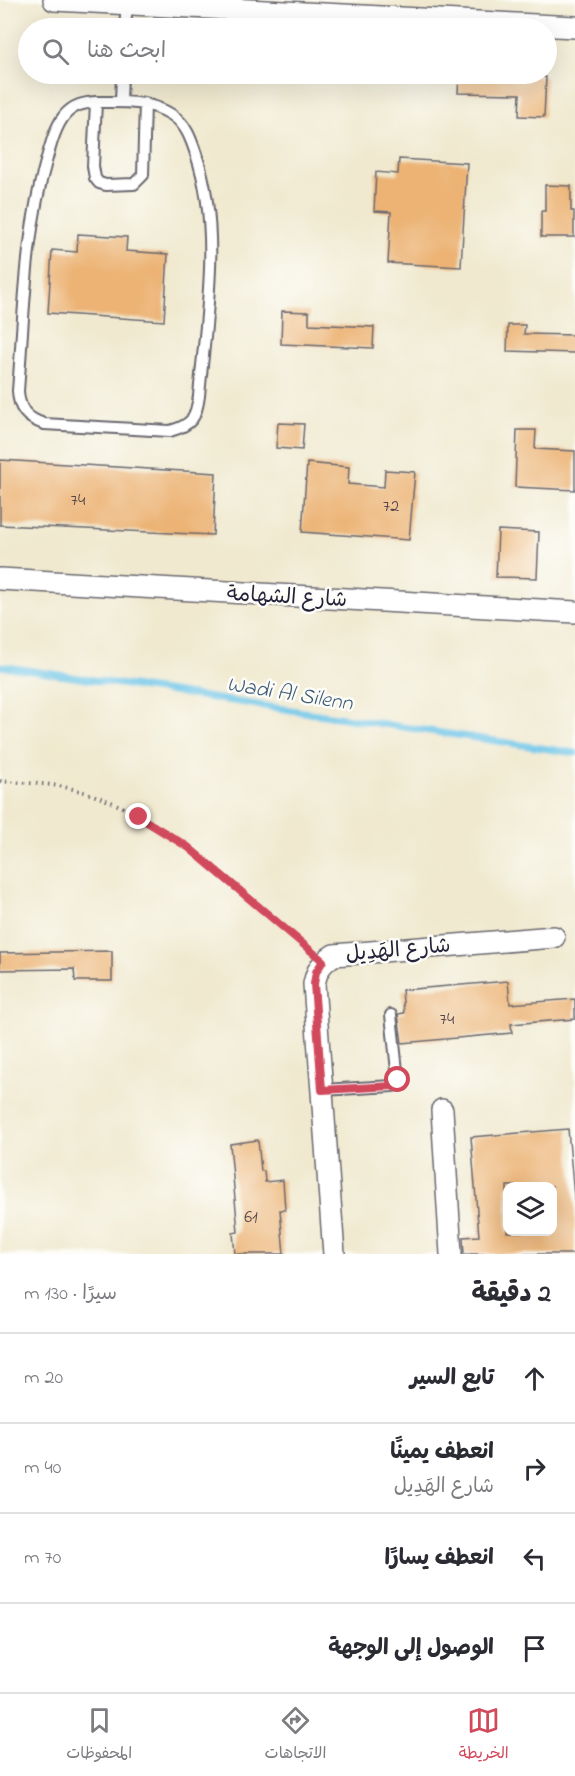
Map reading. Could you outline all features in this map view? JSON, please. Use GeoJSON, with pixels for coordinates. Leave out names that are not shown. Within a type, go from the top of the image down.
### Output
{"type":"FeatureCollection","features":[{"type":"Feature","properties":{"kind":"street"},"geometry":{"type":"LineString","coordinates":[[54,0],[127,4],[343,8],[465,18]]}},
{"type":"Feature","properties":{"kind":"street"},"geometry":{"type":"LineString","coordinates":[[557,26],[575,27]]}},
{"type":"Feature","properties":{"kind":"street","name":"شارع الشهامة"},"geometry":{"type":"LineString","coordinates":[[0,579],[575,612]]}},
{"type":"Feature","properties":{"kind":"street","name":"شارع الهَدِيل"},"geometry":{"type":"LineString","coordinates":[[334,1254],[314,984],[316,972],[323,961],[334,955],[554,937]]}},
{"type":"Feature","properties":{"kind":"street"},"geometry":{"type":"LineString","coordinates":[[442,1110],[451,1254]]}},
{"type":"Feature","properties":{"kind":"lane"},"geometry":{"type":"LineString","coordinates":[[126,18],[127,4]]}},
{"type":"Feature","properties":{"kind":"lane"},"geometry":{"type":"LineString","coordinates":[[121,102],[122,84]]}},
{"type":"Feature","properties":{"kind":"lane"},"geometry":{"type":"LineString","coordinates":[[96,102],[93,172],[99,183],[106,185],[134,184],[143,175],[145,103]]}},
{"type":"Feature","properties":{"kind":"lane"},"geometry":{"type":"LineString","coordinates":[[96,102],[145,103],[173,116],[183,125],[191,139],[199,162],[208,214],[209,275],[197,410],[193,420],[188,424],[170,431],[44,424],[24,413],[19,402],[18,391],[31,239],[41,179],[56,129],[65,115],[74,107],[96,102]]}},
{"type":"Feature","properties":{"kind":"lane"},"geometry":{"type":"LineString","coordinates":[[322,1090],[393,1086],[398,1080],[391,1016]]}},
{"type":"Feature","properties":{"kind":"path"},"geometry":{"type":"LineString","coordinates":[[0,781],[59,786],[113,804],[148,821],[188,847],[323,961]]}},
{"type":"Feature","properties":{"kind":"building"},"geometry":{"type":"Polygon","coordinates":[[[458,84],[546,84],[544,117],[519,116],[520,94],[458,93],[458,84]]]}},
{"type":"Feature","properties":{"kind":"building"},"geometry":{"type":"Polygon","coordinates":[[[399,159],[467,163],[461,267],[388,263],[391,212],[374,211],[376,172],[398,174],[399,159]]]}},
{"type":"Feature","properties":{"kind":"building"},"geometry":{"type":"Polygon","coordinates":[[[545,185],[571,186],[574,237],[541,237],[541,211],[545,211],[545,185]]]}},
{"type":"Feature","properties":{"kind":"building"},"geometry":{"type":"Polygon","coordinates":[[[78,234],[127,237],[126,251],[168,254],[164,321],[48,313],[52,250],[77,252],[78,234]]]}},
{"type":"Feature","properties":{"kind":"building"},"geometry":{"type":"Polygon","coordinates":[[[282,311],[309,312],[309,324],[374,327],[373,348],[281,344],[282,311]]]}},
{"type":"Feature","properties":{"kind":"building"},"geometry":{"type":"Polygon","coordinates":[[[508,325],[525,325],[524,334],[575,335],[575,353],[507,351],[508,325]]]}},
{"type":"Feature","properties":{"kind":"building"},"geometry":{"type":"Polygon","coordinates":[[[278,423],[304,424],[302,450],[276,448],[278,423]]]}},
{"type":"Feature","properties":{"kind":"building"},"geometry":{"type":"Polygon","coordinates":[[[517,430],[536,430],[535,449],[575,451],[575,490],[515,487],[517,430]]]}},
{"type":"Feature","properties":{"kind":"building"},"geometry":{"type":"Polygon","coordinates":[[[0,460],[216,473],[213,535],[0,525],[0,460]]]}},
{"type":"Feature","properties":{"kind":"building"},"geometry":{"type":"Polygon","coordinates":[[[307,463],[349,467],[348,484],[384,487],[385,470],[415,472],[409,540],[302,532],[307,463]]]}},
{"type":"Feature","properties":{"kind":"building"},"geometry":{"type":"Polygon","coordinates":[[[498,530],[539,532],[537,578],[496,577],[498,530]]]}},
{"type":"Feature","properties":{"kind":"building"},"geometry":{"type":"Polygon","coordinates":[[[112,951],[112,981],[75,981],[74,969],[0,970],[0,953],[112,951]]]}},
{"type":"Feature","properties":{"kind":"building"},"geometry":{"type":"Polygon","coordinates":[[[508,981],[510,1004],[575,999],[575,1019],[511,1024],[512,1033],[402,1043],[398,1014],[404,1013],[402,990],[508,981]]]}},
{"type":"Feature","properties":{"kind":"building"},"geometry":{"type":"Polygon","coordinates":[[[568,1129],[575,1208],[575,1254],[464,1254],[463,1237],[479,1236],[471,1137],[568,1129]]]}},
{"type":"Feature","properties":{"kind":"building"},"geometry":{"type":"Polygon","coordinates":[[[258,1140],[261,1171],[264,1171],[265,1182],[283,1180],[285,1210],[280,1210],[284,1254],[235,1254],[233,1233],[238,1232],[230,1144],[258,1140]]]}},
{"type":"Feature","properties":{"kind":"waterway","name":"Wadi Al Silenn"},"geometry":{"type":"LineString","coordinates":[[0,666],[575,753]]}},
{"type":"Feature","properties":{"kind":"route"},"geometry":{"type":"LineString","coordinates":[[139,817],[188,847],[323,961],[316,972],[314,984],[322,1090],[393,1086],[398,1080]]}}]}
